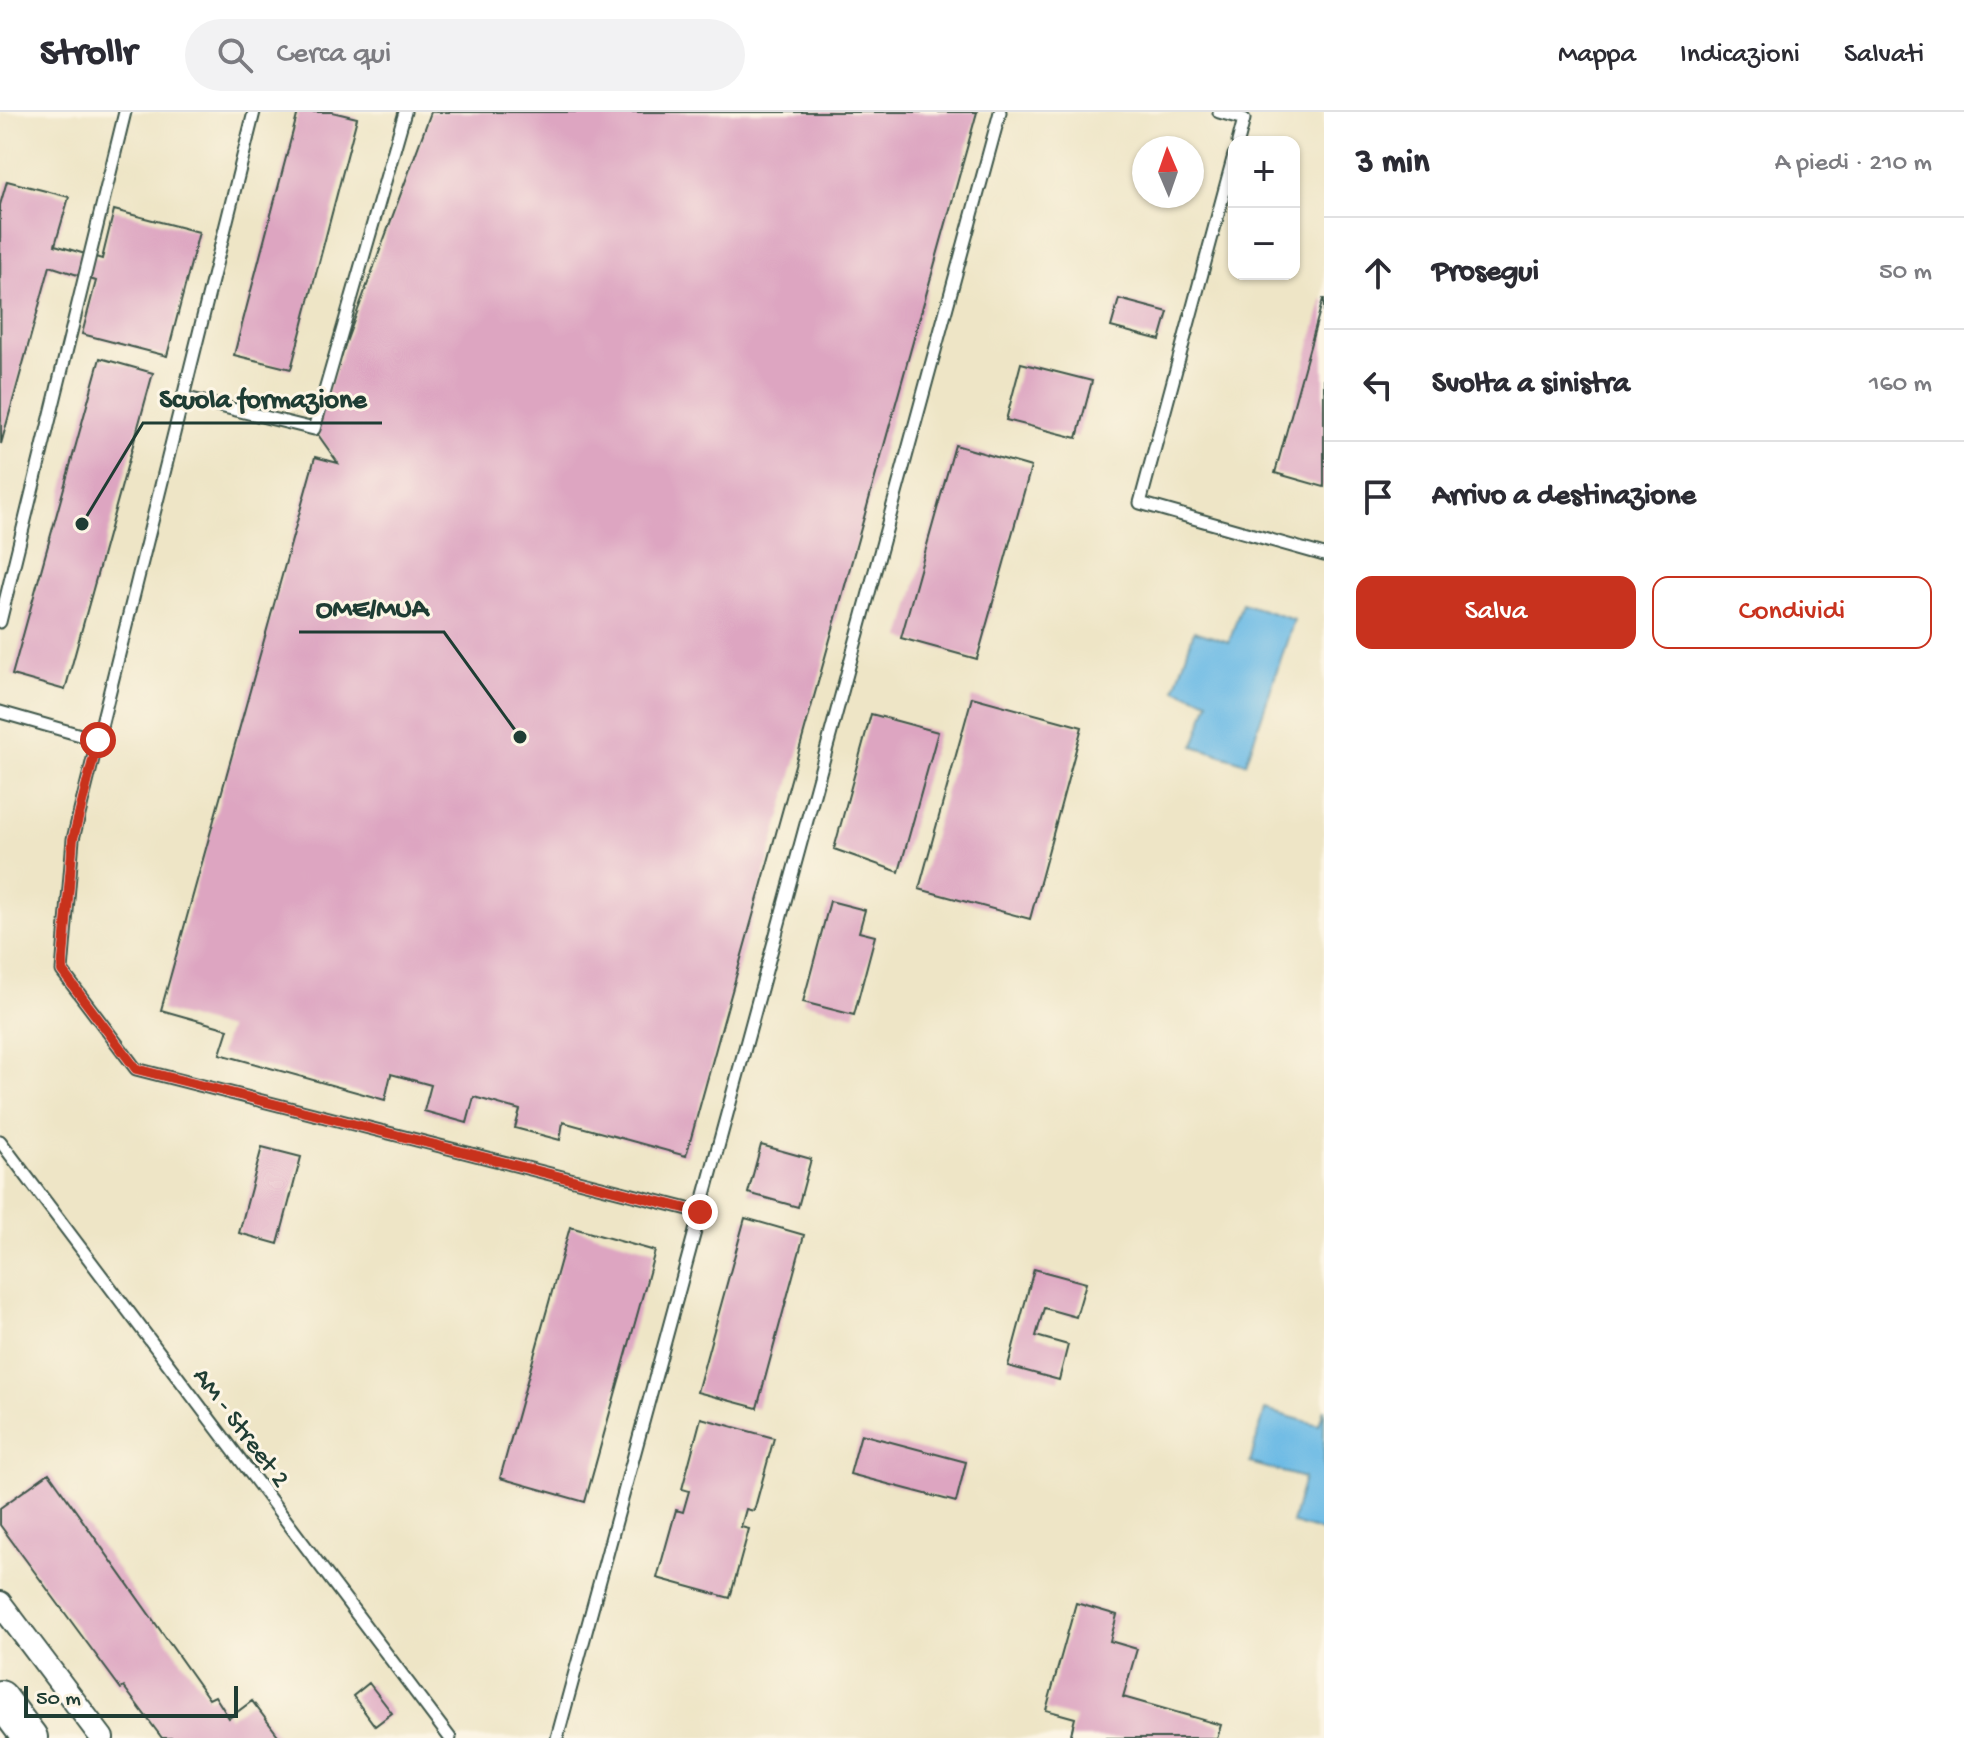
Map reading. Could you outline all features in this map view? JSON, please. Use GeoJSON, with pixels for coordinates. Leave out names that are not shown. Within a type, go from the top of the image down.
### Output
{"type":"FeatureCollection","features":[{"type":"Feature","properties":{"kind":"main road"},"geometry":{"type":"LineString","coordinates":[[0,1698],[30,1738]]}},
{"type":"Feature","properties":{"kind":"street"},"geometry":{"type":"LineString","coordinates":[[0,1603],[102,1738]]}},
{"type":"Feature","properties":{"kind":"lane"},"geometry":{"type":"LineString","coordinates":[[0,622],[125,112]]}},
{"type":"Feature","properties":{"kind":"lane"},"geometry":{"type":"LineString","coordinates":[[254,112],[73,839],[62,971],[136,1069],[700,1212]]}},
{"type":"Feature","properties":{"kind":"lane"},"geometry":{"type":"LineString","coordinates":[[183,397],[314,429],[405,112]]}},
{"type":"Feature","properties":{"kind":"lane"},"geometry":{"type":"LineString","coordinates":[[557,1738],[1000,112]]}},
{"type":"Feature","properties":{"kind":"lane"},"geometry":{"type":"LineString","coordinates":[[1219,112],[1244,119],[1240,136]]}},
{"type":"Feature","properties":{"kind":"lane"},"geometry":{"type":"LineString","coordinates":[[1228,177],[1140,503],[1324,555]]}},
{"type":"Feature","properties":{"kind":"lane"},"geometry":{"type":"LineString","coordinates":[[0,712],[98,740]]}},
{"type":"Feature","properties":{"kind":"lane","name":"AM - Street 2"},"geometry":{"type":"LineString","coordinates":[[0,1141],[450,1738]]}},
{"type":"Feature","properties":{"kind":"water"},"geometry":{"type":"Polygon","coordinates":[[[1242,603],[1294,620],[1246,763],[1194,746],[1209,701],[1175,689],[1194,631],[1229,642],[1242,603]]]}},
{"type":"Feature","properties":{"kind":"water"},"geometry":{"type":"Polygon","coordinates":[[[1324,1409],[1324,1532],[1292,1523],[1304,1478],[1250,1463],[1265,1410],[1319,1425],[1324,1409]]]}},
{"type":"Feature","properties":{"kind":"building"},"geometry":{"type":"Polygon","coordinates":[[[298,112],[332,112],[357,118],[291,369],[234,355],[298,112]]]}},
{"type":"Feature","properties":{"kind":"building"},"geometry":{"type":"Polygon","coordinates":[[[431,112],[977,112],[686,1156],[563,1122],[560,1140],[515,1128],[520,1110],[474,1097],[467,1123],[424,1111],[431,1085],[391,1074],[385,1100],[220,1054],[228,1029],[161,1010],[315,457],[338,463],[314,429],[431,112]]]}},
{"type":"Feature","properties":{"kind":"building"},"geometry":{"type":"Polygon","coordinates":[[[7,181],[69,197],[55,245],[102,259],[114,210],[199,232],[167,356],[82,334],[96,281],[50,266],[1,444],[0,205],[7,181]]]}},
{"type":"Feature","properties":{"kind":"building"},"geometry":{"type":"Polygon","coordinates":[[[1119,299],[1168,312],[1160,340],[1111,327],[1119,299]]]}},
{"type":"Feature","properties":{"kind":"building"},"geometry":{"type":"Polygon","coordinates":[[[1324,299],[1324,487],[1275,473],[1324,299]]]}},
{"type":"Feature","properties":{"kind":"building"},"geometry":{"type":"Polygon","coordinates":[[[100,358],[153,373],[65,690],[12,675],[100,358]]]}},
{"type":"Feature","properties":{"kind":"building"},"geometry":{"type":"Polygon","coordinates":[[[1021,363],[1092,381],[1077,438],[1006,420],[1021,363]]]}},
{"type":"Feature","properties":{"kind":"building"},"geometry":{"type":"Polygon","coordinates":[[[955,445],[1031,467],[977,659],[901,638],[955,445]]]}},
{"type":"Feature","properties":{"kind":"building"},"geometry":{"type":"Polygon","coordinates":[[[972,697],[1082,727],[1030,919],[919,889],[972,697]]]}},
{"type":"Feature","properties":{"kind":"building"},"geometry":{"type":"Polygon","coordinates":[[[871,714],[938,732],[899,872],[834,849],[871,714]]]}},
{"type":"Feature","properties":{"kind":"building"},"geometry":{"type":"Polygon","coordinates":[[[830,901],[865,910],[859,932],[875,936],[854,1015],[803,1002],[830,901]]]}},
{"type":"Feature","properties":{"kind":"building"},"geometry":{"type":"Polygon","coordinates":[[[761,1145],[811,1159],[798,1207],[748,1193],[761,1145]]]}},
{"type":"Feature","properties":{"kind":"building"},"geometry":{"type":"Polygon","coordinates":[[[262,1147],[301,1157],[278,1244],[239,1233],[262,1147]]]}},
{"type":"Feature","properties":{"kind":"building"},"geometry":{"type":"Polygon","coordinates":[[[745,1218],[804,1235],[757,1408],[697,1392],[745,1218]]]}},
{"type":"Feature","properties":{"kind":"building"},"geometry":{"type":"Polygon","coordinates":[[[570,1227],[655,1251],[585,1502],[500,1478],[570,1227]]]}},
{"type":"Feature","properties":{"kind":"building"},"geometry":{"type":"Polygon","coordinates":[[[1034,1269],[1086,1283],[1076,1317],[1044,1308],[1036,1336],[1068,1345],[1059,1380],[1008,1366],[1034,1269]]]}},
{"type":"Feature","properties":{"kind":"building"},"geometry":{"type":"Polygon","coordinates":[[[701,1418],[774,1438],[754,1511],[746,1509],[741,1527],[749,1529],[730,1598],[657,1578],[676,1510],[683,1512],[689,1491],[682,1489],[701,1418]]]}},
{"type":"Feature","properties":{"kind":"building"},"geometry":{"type":"Polygon","coordinates":[[[861,1434],[966,1462],[956,1502],[850,1474],[861,1434]]]}},
{"type":"Feature","properties":{"kind":"building"},"geometry":{"type":"Polygon","coordinates":[[[49,1473],[209,1699],[215,1696],[229,1718],[252,1701],[280,1738],[162,1738],[124,1687],[121,1689],[0,1525],[0,1508],[49,1473]]]}},
{"type":"Feature","properties":{"kind":"building"},"geometry":{"type":"Polygon","coordinates":[[[1076,1603],[1117,1615],[1110,1641],[1137,1649],[1123,1697],[1221,1725],[1217,1738],[1070,1738],[1075,1718],[1046,1710],[1076,1603]]]}},
{"type":"Feature","properties":{"kind":"building"},"geometry":{"type":"Polygon","coordinates":[[[369,1683],[392,1713],[375,1726],[353,1696],[369,1683]]]}},
{"type":"Feature","properties":{"kind":"place","name":"Scuola formazione"},"geometry":{"type":"Point","coordinates":[82,524]}},
{"type":"Feature","properties":{"kind":"place","name":"OME/MUA"},"geometry":{"type":"Point","coordinates":[520,737]}},
{"type":"Feature","properties":{"kind":"route"},"geometry":{"type":"LineString","coordinates":[[98,740],[73,839],[62,971],[136,1069],[700,1212]]}}]}
